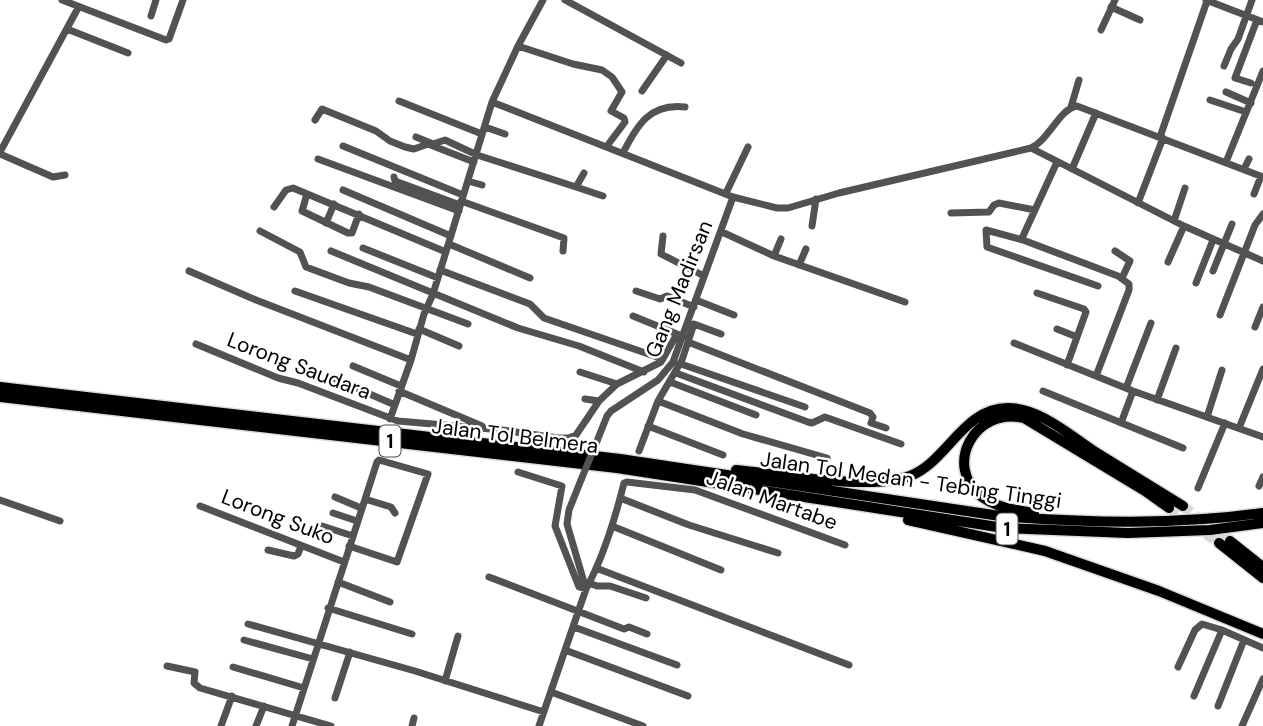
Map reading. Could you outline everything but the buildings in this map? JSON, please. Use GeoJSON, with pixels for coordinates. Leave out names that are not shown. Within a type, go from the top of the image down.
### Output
{"type":"FeatureCollection","features":[{"type":"Feature","properties":{"kind":"highway","name":"Jalan Tol Belmera"},"geometry":{"type":"LineString","coordinates":[[0,387],[680,467]]}},
{"type":"Feature","properties":{"kind":"highway","name":"Jalan Tol Belmera"},"geometry":{"type":"LineString","coordinates":[[0,397],[606,466],[857,506]]}},
{"type":"Feature","properties":{"kind":"highway"},"geometry":{"type":"LineString","coordinates":[[680,467],[853,482],[891,481],[908,477],[926,467],[969,424],[983,414],[999,409],[1017,409],[1047,421],[1183,506]]}},
{"type":"Feature","properties":{"kind":"highway"},"geometry":{"type":"LineString","coordinates":[[1116,523],[1017,510],[989,501],[973,488],[965,472],[965,456],[970,440],[979,428],[990,420],[1007,416],[1024,418],[1169,508]]}},
{"type":"Feature","properties":{"kind":"highway","name":"Jalan Tol Medan - Tebing Tinggi"},"geometry":{"type":"LineString","coordinates":[[680,467],[1000,516],[1116,523],[1200,520],[1263,513]]}},
{"type":"Feature","properties":{"kind":"highway"},"geometry":{"type":"LineString","coordinates":[[857,506],[1045,551],[1146,586],[1263,634]]}},
{"type":"Feature","properties":{"kind":"highway","name":"Jalan Tol Medan - Tebing Tinggi"},"geometry":{"type":"LineString","coordinates":[[857,506],[1004,528],[1050,531],[1167,532],[1263,523]]}},
{"type":"Feature","properties":{"kind":"highway"},"geometry":{"type":"LineString","coordinates":[[1230,541],[1263,567]]}},
{"type":"Feature","properties":{"kind":"highway"},"geometry":{"type":"LineString","coordinates":[[1219,542],[1263,578]]}},
{"type":"Feature","properties":{"kind":"street"},"geometry":{"type":"LineString","coordinates":[[62,0],[166,40],[183,0]]}},
{"type":"Feature","properties":{"kind":"street"},"geometry":{"type":"LineString","coordinates":[[150,16],[156,0]]}},
{"type":"Feature","properties":{"kind":"street"},"geometry":{"type":"LineString","coordinates":[[390,419],[433,294],[492,102],[543,0]]}},
{"type":"Feature","properties":{"kind":"street"},"geometry":{"type":"LineString","coordinates":[[565,0],[681,63]]}},
{"type":"Feature","properties":{"kind":"street"},"geometry":{"type":"LineString","coordinates":[[1138,203],[1207,0],[1260,21],[1235,78],[1251,83]]}},
{"type":"Feature","properties":{"kind":"street"},"geometry":{"type":"LineString","coordinates":[[1224,66],[1238,39],[1252,0]]}},
{"type":"Feature","properties":{"kind":"street"},"geometry":{"type":"LineString","coordinates":[[1101,30],[1113,4],[1140,20]]}},
{"type":"Feature","properties":{"kind":"street"},"geometry":{"type":"LineString","coordinates":[[65,175],[53,177],[0,153],[4,134],[78,8]]}},
{"type":"Feature","properties":{"kind":"street"},"geometry":{"type":"LineString","coordinates":[[67,29],[128,53]]}},
{"type":"Feature","properties":{"kind":"street"},"geometry":{"type":"LineString","coordinates":[[518,46],[572,64],[602,70],[612,77],[622,92],[611,111],[625,120],[607,146]]}},
{"type":"Feature","properties":{"kind":"street"},"geometry":{"type":"LineString","coordinates":[[642,92],[667,55]]}},
{"type":"Feature","properties":{"kind":"street"},"geometry":{"type":"LineString","coordinates":[[1226,162],[1263,71]]}},
{"type":"Feature","properties":{"kind":"street"},"geometry":{"type":"LineString","coordinates":[[492,102],[730,195],[777,208],[788,208],[1031,148],[1044,141],[1071,107],[1079,80]]}},
{"type":"Feature","properties":{"kind":"street"},"geometry":{"type":"LineString","coordinates":[[1226,92],[1251,103]]}},
{"type":"Feature","properties":{"kind":"street"},"geometry":{"type":"LineString","coordinates":[[1210,100],[1246,112]]}},
{"type":"Feature","properties":{"kind":"street"},"geometry":{"type":"LineString","coordinates":[[399,101],[484,130],[505,134]]}},
{"type":"Feature","properties":{"kind":"street"},"geometry":{"type":"LineString","coordinates":[[1071,107],[1077,106],[1198,155],[1226,162],[1262,177],[1254,194]]}},
{"type":"Feature","properties":{"kind":"street"},"geometry":{"type":"LineString","coordinates":[[624,153],[641,122],[666,107],[685,107]]}},
{"type":"Feature","properties":{"kind":"street"},"geometry":{"type":"LineString","coordinates":[[315,120],[322,109],[376,131],[405,147],[414,149],[428,144],[603,196]]}},
{"type":"Feature","properties":{"kind":"street"},"geometry":{"type":"LineString","coordinates":[[1072,169],[1096,113]]}},
{"type":"Feature","properties":{"kind":"street"},"geometry":{"type":"LineString","coordinates":[[416,137],[433,144],[445,140],[475,159]]}},
{"type":"Feature","properties":{"kind":"street"},"geometry":{"type":"LineString","coordinates":[[343,146],[461,203]]}},
{"type":"Feature","properties":{"kind":"street","name":"Gang Madirsan"},"geometry":{"type":"LineString","coordinates":[[587,586],[567,524],[569,510],[607,416],[668,370],[692,323],[695,303],[722,232],[730,195],[747,147]]}},
{"type":"Feature","properties":{"kind":"street"},"geometry":{"type":"LineString","coordinates":[[1031,148],[1184,226],[1263,261]]}},
{"type":"Feature","properties":{"kind":"street"},"geometry":{"type":"LineString","coordinates":[[318,159],[461,203]]}},
{"type":"Feature","properties":{"kind":"street"},"geometry":{"type":"LineString","coordinates":[[1244,169],[1249,159]]}},
{"type":"Feature","properties":{"kind":"street"},"geometry":{"type":"LineString","coordinates":[[1023,240],[1057,162]]}},
{"type":"Feature","properties":{"kind":"street"},"geometry":{"type":"LineString","coordinates":[[576,187],[583,173]]}},
{"type":"Feature","properties":{"kind":"street"},"geometry":{"type":"LineString","coordinates":[[394,177],[395,181],[564,238],[563,251]]}},
{"type":"Feature","properties":{"kind":"street"},"geometry":{"type":"LineString","coordinates":[[468,181],[482,185]]}},
{"type":"Feature","properties":{"kind":"street"},"geometry":{"type":"LineString","coordinates":[[274,207],[289,188],[449,244]]}},
{"type":"Feature","properties":{"kind":"street"},"geometry":{"type":"LineString","coordinates":[[1174,220],[1185,188]]}},
{"type":"Feature","properties":{"kind":"street"},"geometry":{"type":"LineString","coordinates":[[343,190],[449,244],[530,278]]}},
{"type":"Feature","properties":{"kind":"street"},"geometry":{"type":"LineString","coordinates":[[307,194],[302,211],[350,233],[359,214]]}},
{"type":"Feature","properties":{"kind":"street"},"geometry":{"type":"LineString","coordinates":[[812,226],[816,199]]}},
{"type":"Feature","properties":{"kind":"street"},"geometry":{"type":"LineString","coordinates":[[951,213],[989,212],[999,203],[1035,210]]}},
{"type":"Feature","properties":{"kind":"street"},"geometry":{"type":"LineString","coordinates":[[326,223],[334,204]]}},
{"type":"Feature","properties":{"kind":"street"},"geometry":{"type":"LineString","coordinates":[[1220,316],[1255,225],[1263,214]]}},
{"type":"Feature","properties":{"kind":"street"},"geometry":{"type":"LineString","coordinates":[[1213,271],[1232,224]]}},
{"type":"Feature","properties":{"kind":"street"},"geometry":{"type":"LineString","coordinates":[[1168,261],[1184,226]]}},
{"type":"Feature","properties":{"kind":"street"},"geometry":{"type":"LineString","coordinates":[[1096,376],[1129,284],[1122,278],[1023,240],[986,230],[987,247],[1098,286]]}},
{"type":"Feature","properties":{"kind":"street"},"geometry":{"type":"LineString","coordinates":[[260,232],[300,252],[306,267],[468,324]]}},
{"type":"Feature","properties":{"kind":"street"},"geometry":{"type":"LineString","coordinates":[[722,232],[774,256],[905,302]]}},
{"type":"Feature","properties":{"kind":"street"},"geometry":{"type":"LineString","coordinates":[[663,236],[661,254],[704,276]]}},
{"type":"Feature","properties":{"kind":"street"},"geometry":{"type":"LineString","coordinates":[[774,256],[781,239]]}},
{"type":"Feature","properties":{"kind":"street"},"geometry":{"type":"LineString","coordinates":[[1196,284],[1213,240]]}},
{"type":"Feature","properties":{"kind":"street"},"geometry":{"type":"LineString","coordinates":[[363,248],[530,304],[544,318],[663,359]]}},
{"type":"Feature","properties":{"kind":"street"},"geometry":{"type":"LineString","coordinates":[[799,265],[806,248]]}},
{"type":"Feature","properties":{"kind":"street"},"geometry":{"type":"LineString","coordinates":[[331,251],[433,294],[644,372]]}},
{"type":"Feature","properties":{"kind":"street"},"geometry":{"type":"LineString","coordinates":[[1115,251],[1130,261],[1122,278]]}},
{"type":"Feature","properties":{"kind":"street"},"geometry":{"type":"LineString","coordinates":[[189,271],[411,360]]}},
{"type":"Feature","properties":{"kind":"street"},"geometry":{"type":"LineString","coordinates":[[295,291],[459,346]]}},
{"type":"Feature","properties":{"kind":"street"},"geometry":{"type":"LineString","coordinates":[[636,291],[660,299],[667,296],[734,315]]}},
{"type":"Feature","properties":{"kind":"street"},"geometry":{"type":"LineString","coordinates":[[1037,293],[1084,309],[1086,316],[1067,365]]}},
{"type":"Feature","properties":{"kind":"street"},"geometry":{"type":"LineString","coordinates":[[1255,327],[1263,307]]}},
{"type":"Feature","properties":{"kind":"street"},"geometry":{"type":"LineString","coordinates":[[633,316],[870,413],[873,416],[871,423],[886,428]]}},
{"type":"Feature","properties":{"kind":"street"},"geometry":{"type":"LineString","coordinates":[[692,323],[722,334]]}},
{"type":"Feature","properties":{"kind":"street"},"geometry":{"type":"LineString","coordinates":[[1121,424],[1151,323]]}},
{"type":"Feature","properties":{"kind":"street"},"geometry":{"type":"LineString","coordinates":[[1057,329],[1077,337]]}},
{"type":"Feature","properties":{"kind":"street"},"geometry":{"type":"LineString","coordinates":[[585,399],[599,401],[617,384],[644,372],[663,359],[683,337]]}},
{"type":"Feature","properties":{"kind":"street"},"geometry":{"type":"LineString","coordinates":[[639,451],[658,401],[681,363],[683,337]]}},
{"type":"Feature","properties":{"kind":"street"},"geometry":{"type":"LineString","coordinates":[[1014,343],[1130,390],[1263,437]]}},
{"type":"Feature","properties":{"kind":"street","name":"Lorong Saudara"},"geometry":{"type":"LineString","coordinates":[[197,344],[278,378],[298,383],[390,419],[569,438],[576,435],[599,401]]}},
{"type":"Feature","properties":{"kind":"street"},"geometry":{"type":"LineString","coordinates":[[1157,400],[1177,348]]}},
{"type":"Feature","properties":{"kind":"street"},"geometry":{"type":"LineString","coordinates":[[681,363],[805,407]]}},
{"type":"Feature","properties":{"kind":"street"},"geometry":{"type":"LineString","coordinates":[[354,366],[488,429]]}},
{"type":"Feature","properties":{"kind":"street"},"geometry":{"type":"LineString","coordinates":[[1239,428],[1263,369]]}},
{"type":"Feature","properties":{"kind":"street"},"geometry":{"type":"LineString","coordinates":[[1207,417],[1222,370]]}},
{"type":"Feature","properties":{"kind":"street"},"geometry":{"type":"LineString","coordinates":[[580,372],[617,384]]}},
{"type":"Feature","properties":{"kind":"street"},"geometry":{"type":"LineString","coordinates":[[676,373],[808,422],[825,417],[901,444]]}},
{"type":"Feature","properties":{"kind":"street"},"geometry":{"type":"LineString","coordinates":[[328,376],[395,405]]}},
{"type":"Feature","properties":{"kind":"street"},"geometry":{"type":"LineString","coordinates":[[670,382],[756,415]]}},
{"type":"Feature","properties":{"kind":"street"},"geometry":{"type":"LineString","coordinates":[[1043,391],[1183,448]]}},
{"type":"Feature","properties":{"kind":"street"},"geometry":{"type":"LineString","coordinates":[[658,401],[743,434],[827,458]]}},
{"type":"Feature","properties":{"kind":"street"},"geometry":{"type":"LineString","coordinates":[[1198,488],[1225,423]]}},
{"type":"Feature","properties":{"kind":"street"},"geometry":{"type":"LineString","coordinates":[[648,426],[723,455]]}},
{"type":"Feature","properties":{"kind":"street"},"geometry":{"type":"LineString","coordinates":[[292,726],[374,467],[379,460],[428,474],[397,562],[349,546]]}},
{"type":"Feature","properties":{"kind":"street"},"geometry":{"type":"LineString","coordinates":[[518,472],[562,486],[555,526],[579,587],[610,586],[646,598]]}},
{"type":"Feature","properties":{"kind":"street"},"geometry":{"type":"LineString","coordinates":[[1259,486],[1263,477]]}},
{"type":"Feature","properties":{"kind":"street","name":"Jalan Martabe"},"geometry":{"type":"LineString","coordinates":[[620,498],[624,483],[627,482],[695,489],[845,545]]}},
{"type":"Feature","properties":{"kind":"street"},"geometry":{"type":"LineString","coordinates":[[335,497],[361,508]]}},
{"type":"Feature","properties":{"kind":"street"},"geometry":{"type":"LineString","coordinates":[[539,726],[620,498],[689,525],[778,553]]}},
{"type":"Feature","properties":{"kind":"street"},"geometry":{"type":"LineString","coordinates":[[365,499],[391,507],[395,513]]}},
{"type":"Feature","properties":{"kind":"street"},"geometry":{"type":"LineString","coordinates":[[0,500],[60,521]]}},
{"type":"Feature","properties":{"kind":"street","name":"Lorong Suko"},"geometry":{"type":"LineString","coordinates":[[200,506],[344,562]]}},
{"type":"Feature","properties":{"kind":"street"},"geometry":{"type":"LineString","coordinates":[[333,513],[357,521]]}},
{"type":"Feature","properties":{"kind":"street"},"geometry":{"type":"LineString","coordinates":[[322,526],[353,536]]}},
{"type":"Feature","properties":{"kind":"street"},"geometry":{"type":"LineString","coordinates":[[612,526],[721,570]]}},
{"type":"Feature","properties":{"kind":"street"},"geometry":{"type":"LineString","coordinates":[[268,550],[294,556],[298,554],[301,546]]}},
{"type":"Feature","properties":{"kind":"street"},"geometry":{"type":"LineString","coordinates":[[596,568],[849,665]]}},
{"type":"Feature","properties":{"kind":"street"},"geometry":{"type":"LineString","coordinates":[[489,577],[624,629],[629,627],[647,634]]}},
{"type":"Feature","properties":{"kind":"street"},"geometry":{"type":"LineString","coordinates":[[338,582],[390,602]]}},
{"type":"Feature","properties":{"kind":"street"},"geometry":{"type":"LineString","coordinates":[[328,608],[412,634]]}},
{"type":"Feature","properties":{"kind":"street"},"geometry":{"type":"LineString","coordinates":[[248,624],[350,652],[544,712]]}},
{"type":"Feature","properties":{"kind":"street"},"geometry":{"type":"LineString","coordinates":[[1178,667],[1195,630],[1205,624],[1263,648]]}},
{"type":"Feature","properties":{"kind":"street"},"geometry":{"type":"LineString","coordinates":[[574,627],[677,665]]}},
{"type":"Feature","properties":{"kind":"street"},"geometry":{"type":"LineString","coordinates":[[1194,695],[1222,630]]}},
{"type":"Feature","properties":{"kind":"street"},"geometry":{"type":"LineString","coordinates":[[445,681],[458,636]]}},
{"type":"Feature","properties":{"kind":"street"},"geometry":{"type":"LineString","coordinates":[[244,640],[313,659]]}},
{"type":"Feature","properties":{"kind":"street"},"geometry":{"type":"LineString","coordinates":[[1218,706],[1244,640]]}},
{"type":"Feature","properties":{"kind":"street"},"geometry":{"type":"LineString","coordinates":[[565,649],[688,696]]}},
{"type":"Feature","properties":{"kind":"street"},"geometry":{"type":"LineString","coordinates":[[335,698],[350,652]]}},
{"type":"Feature","properties":{"kind":"street"},"geometry":{"type":"LineString","coordinates":[[167,666],[195,672],[195,686],[331,726]]}},
{"type":"Feature","properties":{"kind":"street"},"geometry":{"type":"LineString","coordinates":[[233,667],[304,688]]}},
{"type":"Feature","properties":{"kind":"street"},"geometry":{"type":"LineString","coordinates":[[1242,726],[1263,679]]}},
{"type":"Feature","properties":{"kind":"street"},"geometry":{"type":"LineString","coordinates":[[551,692],[643,726]]}},
{"type":"Feature","properties":{"kind":"street"},"geometry":{"type":"LineString","coordinates":[[221,726],[232,696]]}},
{"type":"Feature","properties":{"kind":"street"},"geometry":{"type":"LineString","coordinates":[[256,726],[264,706]]}},
{"type":"Feature","properties":{"kind":"tunnel"},"geometry":{"type":"LineString","coordinates":[[1183,506],[1230,541]]}},
{"type":"Feature","properties":{"kind":"tunnel"},"geometry":{"type":"LineString","coordinates":[[1169,508],[1219,543]]}}]}
